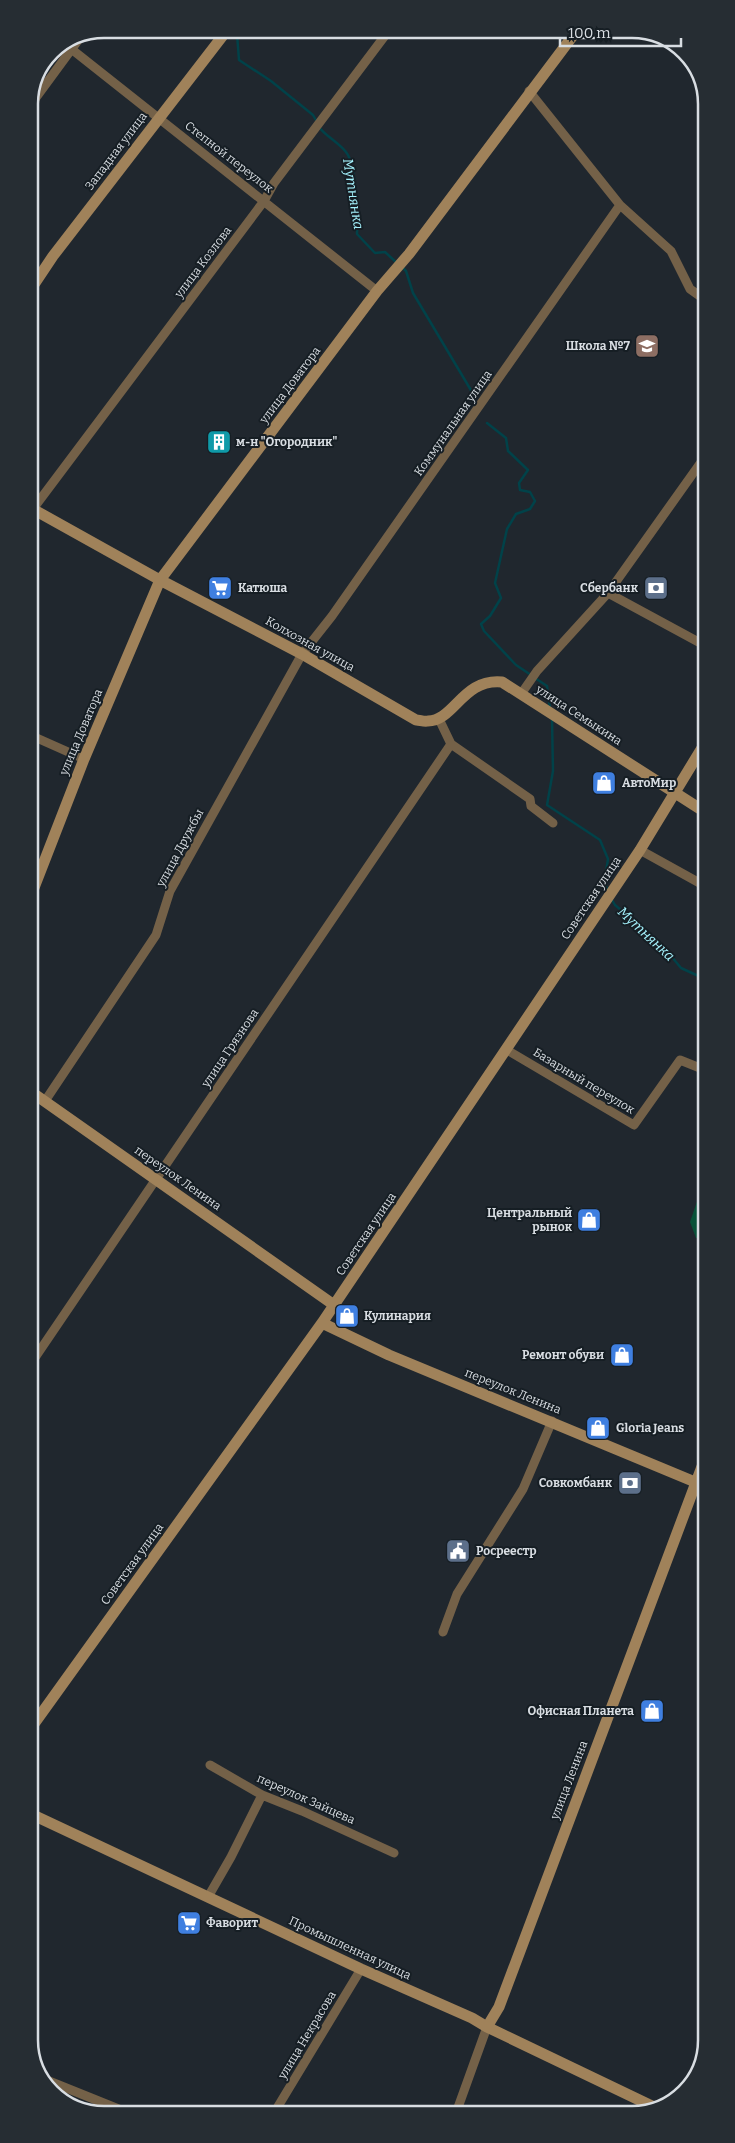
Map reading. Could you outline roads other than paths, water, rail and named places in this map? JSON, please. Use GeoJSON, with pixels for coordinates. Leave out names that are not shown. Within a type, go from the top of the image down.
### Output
{"type":"FeatureCollection","features":[{"type":"Feature","properties":{"kind":"street","name":"Западная улица"},"geometry":{"type":"LineString","coordinates":[[38,278],[158,117],[221,38]]}},
{"type":"Feature","properties":{"kind":"street","name":"улица Козлова"},"geometry":{"type":"LineString","coordinates":[[38,499],[264,200],[274,183],[383,38]]}},
{"type":"Feature","properties":{"kind":"street","name":"улица Доватора"},"geometry":{"type":"LineString","coordinates":[[38,877],[84,759],[160,580],[377,291],[394,273],[529,91],[571,38]]}},
{"type":"Feature","properties":{"kind":"street","name":"Степной переулок"},"geometry":{"type":"LineString","coordinates":[[70,47],[377,291]]}},
{"type":"Feature","properties":{"kind":"street"},"geometry":{"type":"LineString","coordinates":[[39,91],[65,51]]}},
{"type":"Feature","properties":{"kind":"street"},"geometry":{"type":"LineString","coordinates":[[529,91],[620,205],[671,251],[690,289],[698,295]]}},
{"type":"Feature","properties":{"kind":"street","name":"Коммунальная улица"},"geometry":{"type":"LineString","coordinates":[[302,654],[332,616],[620,205]]}},
{"type":"Feature","properties":{"kind":"street"},"geometry":{"type":"LineString","coordinates":[[521,694],[536,672],[608,593],[698,466]]}},
{"type":"Feature","properties":{"kind":"street","name":"Колхозная улица"},"geometry":{"type":"LineString","coordinates":[[38,512],[160,580],[302,654],[416,720],[429,722],[439,718]]}},
{"type":"Feature","properties":{"kind":"street"},"geometry":{"type":"LineString","coordinates":[[608,593],[698,642]]}},
{"type":"Feature","properties":{"kind":"street","name":"улица Дружбы"},"geometry":{"type":"LineString","coordinates":[[45,1101],[156,935],[170,891],[302,654]]}},
{"type":"Feature","properties":{"kind":"street","name":"улица Семыкина"},"geometry":{"type":"LineString","coordinates":[[439,718],[482,683],[502,682],[698,808]]}},
{"type":"Feature","properties":{"kind":"street"},"geometry":{"type":"LineString","coordinates":[[439,718],[451,744],[530,799],[532,806],[553,823]]}},
{"type":"Feature","properties":{"kind":"street"},"geometry":{"type":"LineString","coordinates":[[38,739],[84,759]]}},
{"type":"Feature","properties":{"kind":"street","name":"улица Грязнова"},"geometry":{"type":"LineString","coordinates":[[38,1353],[451,744]]}},
{"type":"Feature","properties":{"kind":"street","name":"Советская улица"},"geometry":{"type":"LineString","coordinates":[[38,1718],[322,1323],[640,850],[698,754]]}},
{"type":"Feature","properties":{"kind":"street"},"geometry":{"type":"LineString","coordinates":[[640,850],[698,882]]}},
{"type":"Feature","properties":{"kind":"street","name":"Базарный переулок"},"geometry":{"type":"LineString","coordinates":[[507,1050],[634,1125],[680,1060],[698,1067]]}},
{"type":"Feature","properties":{"kind":"street","name":"переулок Ленина"},"geometry":{"type":"LineString","coordinates":[[38,1096],[334,1305]]}},
{"type":"Feature","properties":{"kind":"street","name":"переулок Ленина"},"geometry":{"type":"LineString","coordinates":[[322,1323],[389,1355],[698,1477]]}},
{"type":"Feature","properties":{"kind":"street"},"geometry":{"type":"LineString","coordinates":[[444,1632],[457,1594],[522,1489],[552,1421]]}},
{"type":"Feature","properties":{"kind":"street","name":"улица Ленина"},"geometry":{"type":"LineString","coordinates":[[459,2106],[487,2027],[499,2007],[698,1483]]}},
{"type":"Feature","properties":{"kind":"street","name":"переулок Зайцева"},"geometry":{"type":"LineString","coordinates":[[210,1764],[262,1795],[394,1853]]}},
{"type":"Feature","properties":{"kind":"street"},"geometry":{"type":"LineString","coordinates":[[208,1897],[231,1857],[262,1795]]}},
{"type":"Feature","properties":{"kind":"street","name":"Промышленная улица"},"geometry":{"type":"LineString","coordinates":[[38,1817],[361,1969],[472,2018],[647,2104]]}},
{"type":"Feature","properties":{"kind":"street","name":"улица Некрасова"},"geometry":{"type":"LineString","coordinates":[[279,2105],[361,1969]]}},
{"type":"Feature","properties":{"kind":"street"},"geometry":{"type":"LineString","coordinates":[[54,2083],[109,2105]]}},
{"type":"Feature","properties":{"kind":"waterway","name":"Мутнянка"},"geometry":{"type":"LineString","coordinates":[[237,38],[239,60],[271,81],[313,115],[317,122]]}},
{"type":"Feature","properties":{"kind":"waterway","name":"Мутнянка"},"geometry":{"type":"LineString","coordinates":[[319,127],[345,151],[351,162],[356,193],[357,234],[375,253],[385,252],[397,263]]}},
{"type":"Feature","properties":{"kind":"waterway","name":"Мутнянка"},"geometry":{"type":"LineString","coordinates":[[403,268],[406,271],[413,293],[475,397]]}},
{"type":"Feature","properties":{"kind":"waterway","name":"Мутнянка"},"geometry":{"type":"LineString","coordinates":[[487,423],[506,438],[508,451],[528,470],[519,483],[520,490],[530,492],[535,501],[530,509],[516,514],[507,529],[495,583],[501,598],[490,616],[481,624],[484,631],[516,665],[531,675]]}},
{"type":"Feature","properties":{"kind":"waterway","name":"Мутнянка"},"geometry":{"type":"LineString","coordinates":[[535,678],[547,686],[550,708]]}},
{"type":"Feature","properties":{"kind":"waterway","name":"Мутнянка"},"geometry":{"type":"LineString","coordinates":[[552,718],[553,771],[547,805],[600,840],[608,859],[604,884],[608,890]]}},
{"type":"Feature","properties":{"kind":"waterway","name":"Мутнянка"},"geometry":{"type":"LineString","coordinates":[[611,898],[615,905],[662,945],[681,968],[698,976]]}},
{"type":"Feature","properties":{"kind":"place","name":"Школа №7"},"geometry":{"type":"Point","coordinates":[647,346]}},
{"type":"Feature","properties":{"kind":"place","name":"м-н \"Огородник\""},"geometry":{"type":"Point","coordinates":[219,442]}},
{"type":"Feature","properties":{"kind":"place","name":"Катюша"},"geometry":{"type":"Point","coordinates":[220,588]}},
{"type":"Feature","properties":{"kind":"place","name":"Сбербанк"},"geometry":{"type":"Point","coordinates":[656,588]}},
{"type":"Feature","properties":{"kind":"place","name":"АвтоМир"},"geometry":{"type":"Point","coordinates":[604,783]}},
{"type":"Feature","properties":{"kind":"place","name":"Центральный рынок"},"geometry":{"type":"Point","coordinates":[589,1220]}},
{"type":"Feature","properties":{"kind":"place","name":"Кулинария"},"geometry":{"type":"Point","coordinates":[347,1316]}},
{"type":"Feature","properties":{"kind":"place","name":"Ремонт обуви"},"geometry":{"type":"Point","coordinates":[622,1355]}},
{"type":"Feature","properties":{"kind":"place","name":"Gloria Jeans"},"geometry":{"type":"Point","coordinates":[598,1428]}},
{"type":"Feature","properties":{"kind":"place","name":"Совкомбанк"},"geometry":{"type":"Point","coordinates":[630,1483]}},
{"type":"Feature","properties":{"kind":"place","name":"Росреестр"},"geometry":{"type":"Point","coordinates":[458,1551]}},
{"type":"Feature","properties":{"kind":"place","name":"Офисная Планета"},"geometry":{"type":"Point","coordinates":[652,1711]}},
{"type":"Feature","properties":{"kind":"place","name":"Фаворит"},"geometry":{"type":"Point","coordinates":[189,1923]}}]}
